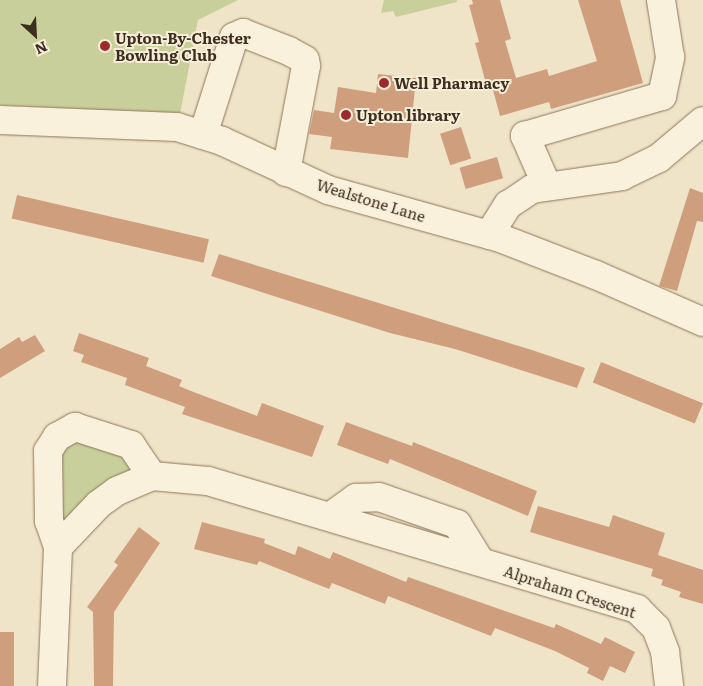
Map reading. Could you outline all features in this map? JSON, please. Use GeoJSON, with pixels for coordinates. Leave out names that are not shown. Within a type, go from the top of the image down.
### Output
{"type":"FeatureCollection","features":[{"type":"Feature","properties":{"kind":"street"},"geometry":{"type":"LineString","coordinates":[[547,186],[525,136],[662,96],[670,57],[661,0]]}},
{"type":"Feature","properties":{"kind":"street"},"geometry":{"type":"LineString","coordinates":[[203,136],[234,37],[243,33],[289,51],[305,60],[306,66],[286,172]]}},
{"type":"Feature","properties":{"kind":"street","name":"Wealstone Lane"},"geometry":{"type":"LineString","coordinates":[[0,120],[120,123],[177,127],[203,136],[328,190],[489,235],[596,275],[702,319]]}},
{"type":"Feature","properties":{"kind":"street"},"geometry":{"type":"LineString","coordinates":[[489,235],[508,205],[532,188],[622,176],[659,158],[703,120]]}},
{"type":"Feature","properties":{"kind":"street"},"geometry":{"type":"LineString","coordinates":[[52,686],[58,547],[48,521],[48,451],[58,437],[75,427],[131,445],[152,476]]}},
{"type":"Feature","properties":{"kind":"street","name":"Alpraham Crescent"},"geometry":{"type":"LineString","coordinates":[[58,547],[99,504],[117,491],[152,476],[208,481],[331,516],[637,609],[656,628],[665,652],[669,686]]}},
{"type":"Feature","properties":{"kind":"green space"},"geometry":{"type":"Polygon","coordinates":[[[0,0],[238,0],[198,20],[180,114],[0,105],[0,0]]]}},
{"type":"Feature","properties":{"kind":"green space"},"geometry":{"type":"Polygon","coordinates":[[[384,0],[457,0],[457,2],[396,17],[393,11],[381,13],[384,0]]]}},
{"type":"Feature","properties":{"kind":"green space"},"geometry":{"type":"Polygon","coordinates":[[[81,438],[96,439],[137,467],[64,524],[57,518],[55,463],[63,448],[81,438]]]}},
{"type":"Feature","properties":{"kind":"building"},"geometry":{"type":"Polygon","coordinates":[[[472,0],[500,0],[511,39],[505,41],[516,78],[547,69],[549,76],[597,61],[578,0],[620,0],[643,83],[551,109],[549,102],[500,116],[493,90],[488,91],[475,43],[479,42],[469,5],[473,4],[472,0]]]}},
{"type":"Feature","properties":{"kind":"building"},"geometry":{"type":"Polygon","coordinates":[[[378,74],[416,78],[408,158],[330,149],[332,137],[309,134],[314,110],[334,113],[338,87],[376,93],[378,74]]]}},
{"type":"Feature","properties":{"kind":"building"},"geometry":{"type":"Polygon","coordinates":[[[461,127],[471,158],[450,165],[440,134],[461,127]]]}},
{"type":"Feature","properties":{"kind":"building"},"geometry":{"type":"Polygon","coordinates":[[[497,157],[503,178],[466,189],[460,168],[497,157]]]}},
{"type":"Feature","properties":{"kind":"building"},"geometry":{"type":"Polygon","coordinates":[[[690,188],[703,193],[703,222],[697,221],[677,291],[659,286],[690,188]]]}},
{"type":"Feature","properties":{"kind":"building"},"geometry":{"type":"Polygon","coordinates":[[[17,195],[209,239],[204,263],[12,218],[17,195]]]}},
{"type":"Feature","properties":{"kind":"building"},"geometry":{"type":"Polygon","coordinates":[[[219,254],[585,368],[577,388],[455,349],[390,333],[211,276],[219,254]]]}},
{"type":"Feature","properties":{"kind":"building"},"geometry":{"type":"Polygon","coordinates":[[[79,333],[149,358],[146,366],[182,380],[179,386],[191,391],[257,416],[262,403],[324,426],[312,457],[182,414],[185,407],[125,385],[127,378],[81,362],[84,355],[73,351],[79,333]]]}},
{"type":"Feature","properties":{"kind":"building"},"geometry":{"type":"Polygon","coordinates":[[[35,335],[45,351],[0,378],[0,349],[19,337],[22,342],[35,335]]]}},
{"type":"Feature","properties":{"kind":"building"},"geometry":{"type":"Polygon","coordinates":[[[601,362],[703,403],[695,424],[593,382],[601,362]]]}},
{"type":"Feature","properties":{"kind":"building"},"geometry":{"type":"Polygon","coordinates":[[[346,422],[412,446],[413,442],[537,491],[528,516],[390,459],[388,464],[337,445],[346,422]]]}},
{"type":"Feature","properties":{"kind":"building"},"geometry":{"type":"Polygon","coordinates":[[[538,506],[609,527],[613,515],[665,533],[658,555],[703,570],[703,604],[679,597],[681,592],[661,585],[663,580],[651,576],[653,569],[530,532],[538,506]]]}},
{"type":"Feature","properties":{"kind":"building"},"geometry":{"type":"Polygon","coordinates":[[[202,522],[265,539],[264,543],[295,555],[298,546],[330,559],[333,552],[406,582],[408,577],[554,628],[556,624],[601,644],[605,637],[635,652],[625,673],[610,666],[603,681],[587,673],[589,668],[555,651],[495,628],[491,636],[388,596],[385,604],[332,583],[329,589],[259,561],[257,565],[194,549],[202,522]]]}},
{"type":"Feature","properties":{"kind":"building"},"geometry":{"type":"Polygon","coordinates":[[[139,527],[160,543],[114,612],[113,686],[94,686],[93,612],[87,607],[118,565],[114,562],[139,527]]]}},
{"type":"Feature","properties":{"kind":"building"},"geometry":{"type":"Polygon","coordinates":[[[0,632],[14,632],[14,686],[0,686],[0,632]]]}},
{"type":"Feature","properties":{"kind":"place","name":"Upton-By-Chester Bowling Club"},"geometry":{"type":"Point","coordinates":[105,46]}},
{"type":"Feature","properties":{"kind":"place","name":"Well Pharmacy"},"geometry":{"type":"Point","coordinates":[384,83]}},
{"type":"Feature","properties":{"kind":"place","name":"Upton library"},"geometry":{"type":"Point","coordinates":[346,115]}}]}
